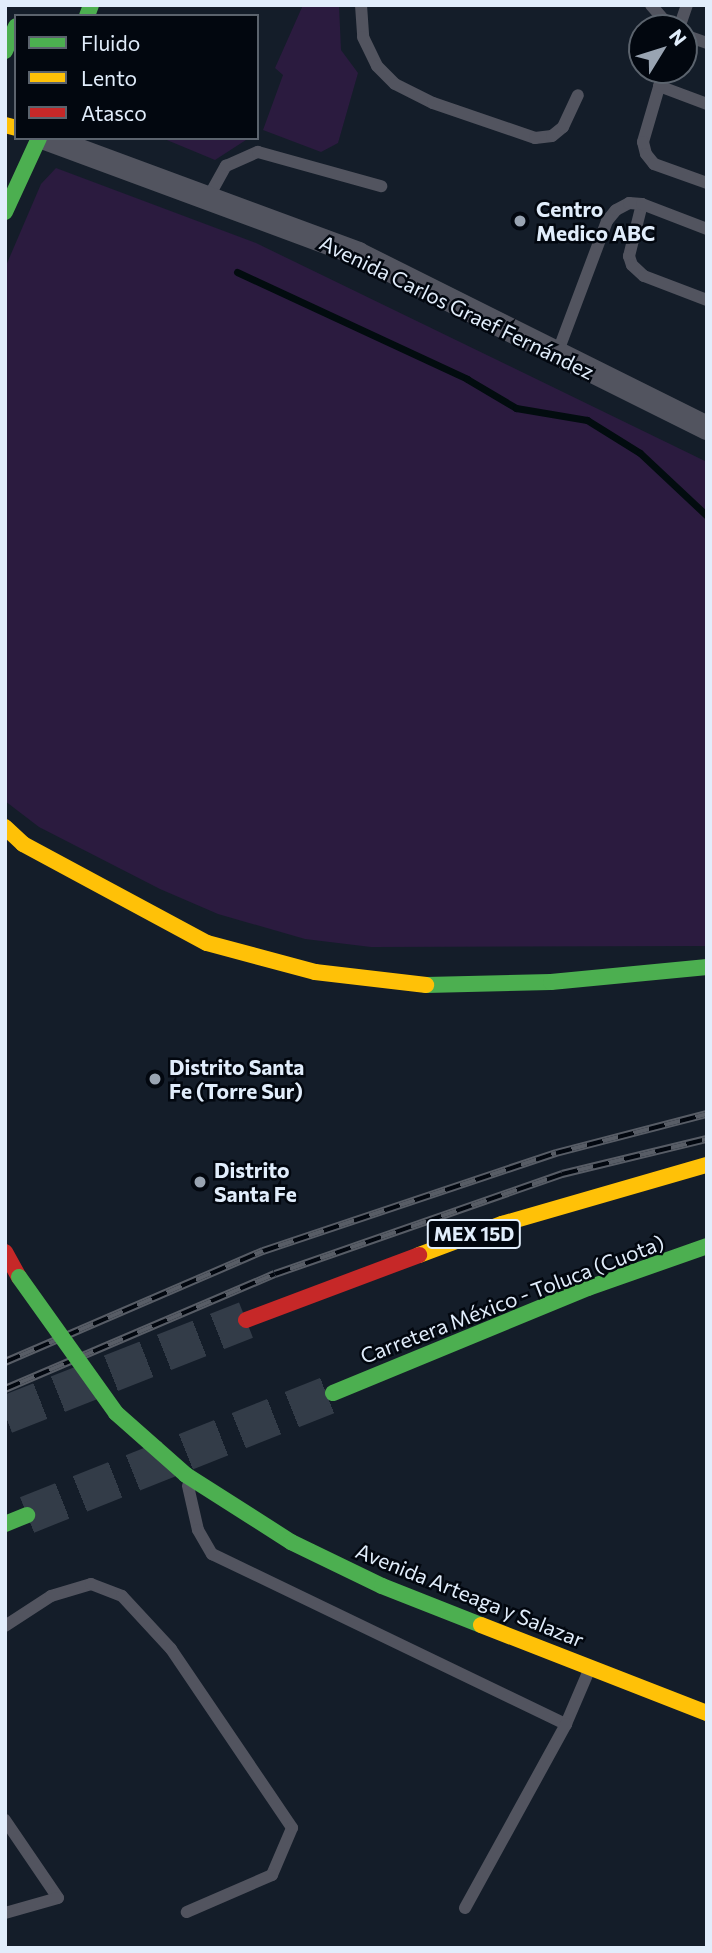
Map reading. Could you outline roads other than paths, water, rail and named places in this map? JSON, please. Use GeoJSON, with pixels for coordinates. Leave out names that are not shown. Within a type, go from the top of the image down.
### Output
{"type":"FeatureCollection","features":[{"type":"Feature","properties":{"kind":"main road"},"geometry":{"type":"LineString","coordinates":[[5,51],[14,31]]}},
{"type":"Feature","properties":{"kind":"main road"},"geometry":{"type":"LineString","coordinates":[[5,212],[38,140]]}},
{"type":"Feature","properties":{"kind":"main road"},"geometry":{"type":"LineString","coordinates":[[5,827],[23,844],[207,943],[315,972],[417,985],[551,982],[707,967]]}},
{"type":"Feature","properties":{"kind":"main road","name":"MEX 15D"},"geometry":{"type":"LineString","coordinates":[[246,1320],[502,1224],[707,1165]]}},
{"type":"Feature","properties":{"kind":"main road","name":"Carretera México - Toluca (Cuota)"},"geometry":{"type":"LineString","coordinates":[[332,1393],[588,1288],[707,1246]]}},
{"type":"Feature","properties":{"kind":"main road","name":"Avenida Arteaga y Salazar"},"geometry":{"type":"LineString","coordinates":[[5,1252],[19,1277],[116,1413],[186,1475],[291,1542],[382,1586],[707,1713]]}},
{"type":"Feature","properties":{"kind":"main road"},"geometry":{"type":"LineString","coordinates":[[588,1288],[680,1273]]}},
{"type":"Feature","properties":{"kind":"main road"},"geometry":{"type":"LineString","coordinates":[[5,1524],[27,1515]]}},
{"type":"Feature","properties":{"kind":"street","name":"Avenida Carlos Graef Fernández"},"geometry":{"type":"LineString","coordinates":[[50,140],[358,254],[707,428]]}},
{"type":"Feature","properties":{"kind":"lane"},"geometry":{"type":"LineString","coordinates":[[361,5],[363,37],[377,66],[395,84],[433,103],[536,138],[552,136],[563,127],[578,95]]}},
{"type":"Feature","properties":{"kind":"lane"},"geometry":{"type":"LineString","coordinates":[[707,104],[659,86],[643,142],[646,154],[654,164],[707,183]]}},
{"type":"Feature","properties":{"kind":"lane"},"geometry":{"type":"LineString","coordinates":[[208,198],[226,166],[258,152],[381,186]]}},
{"type":"Feature","properties":{"kind":"lane"},"geometry":{"type":"LineString","coordinates":[[557,354],[607,221],[629,202],[642,204],[707,229]]}},
{"type":"Feature","properties":{"kind":"lane"},"geometry":{"type":"LineString","coordinates":[[642,204],[629,257],[632,265],[643,276],[707,300]]}},
{"type":"Feature","properties":{"kind":"lane"},"geometry":{"type":"LineString","coordinates":[[186,1475],[198,1530],[212,1554],[566,1724]]}},
{"type":"Feature","properties":{"kind":"lane"},"geometry":{"type":"LineString","coordinates":[[5,1626],[51,1596],[91,1584],[122,1596],[171,1649],[292,1828],[272,1875],[187,1912]]}},
{"type":"Feature","properties":{"kind":"lane"},"geometry":{"type":"LineString","coordinates":[[465,1908],[566,1724],[591,1666]]}},
{"type":"Feature","properties":{"kind":"lane"},"geometry":{"type":"LineString","coordinates":[[5,1819],[58,1898],[5,1913]]}},
{"type":"Feature","properties":{"kind":"waterway"},"geometry":{"type":"LineString","coordinates":[[237,272],[467,379],[516,408],[587,420],[640,453],[707,516]]}},
{"type":"Feature","properties":{"kind":"tunnel"},"geometry":{"type":"LineString","coordinates":[[5,1415],[246,1320]]}},
{"type":"Feature","properties":{"kind":"tunnel"},"geometry":{"type":"LineString","coordinates":[[27,1515],[333,1393]]}},
{"type":"Feature","properties":{"kind":"railway"},"geometry":{"type":"LineString","coordinates":[[5,1362],[263,1251],[556,1153],[707,1114]]}},
{"type":"Feature","properties":{"kind":"railway"},"geometry":{"type":"LineString","coordinates":[[5,1389],[275,1274],[562,1174],[707,1139]]}},
{"type":"Feature","properties":{"kind":"place","name":"Centro Medico ABC"},"geometry":{"type":"Point","coordinates":[520,221]}},
{"type":"Feature","properties":{"kind":"place","name":"Distrito Santa Fe (Torre Sur)"},"geometry":{"type":"Point","coordinates":[155,1079]}},
{"type":"Feature","properties":{"kind":"place","name":"Distrito Santa Fe"},"geometry":{"type":"Point","coordinates":[200,1182]}}]}
